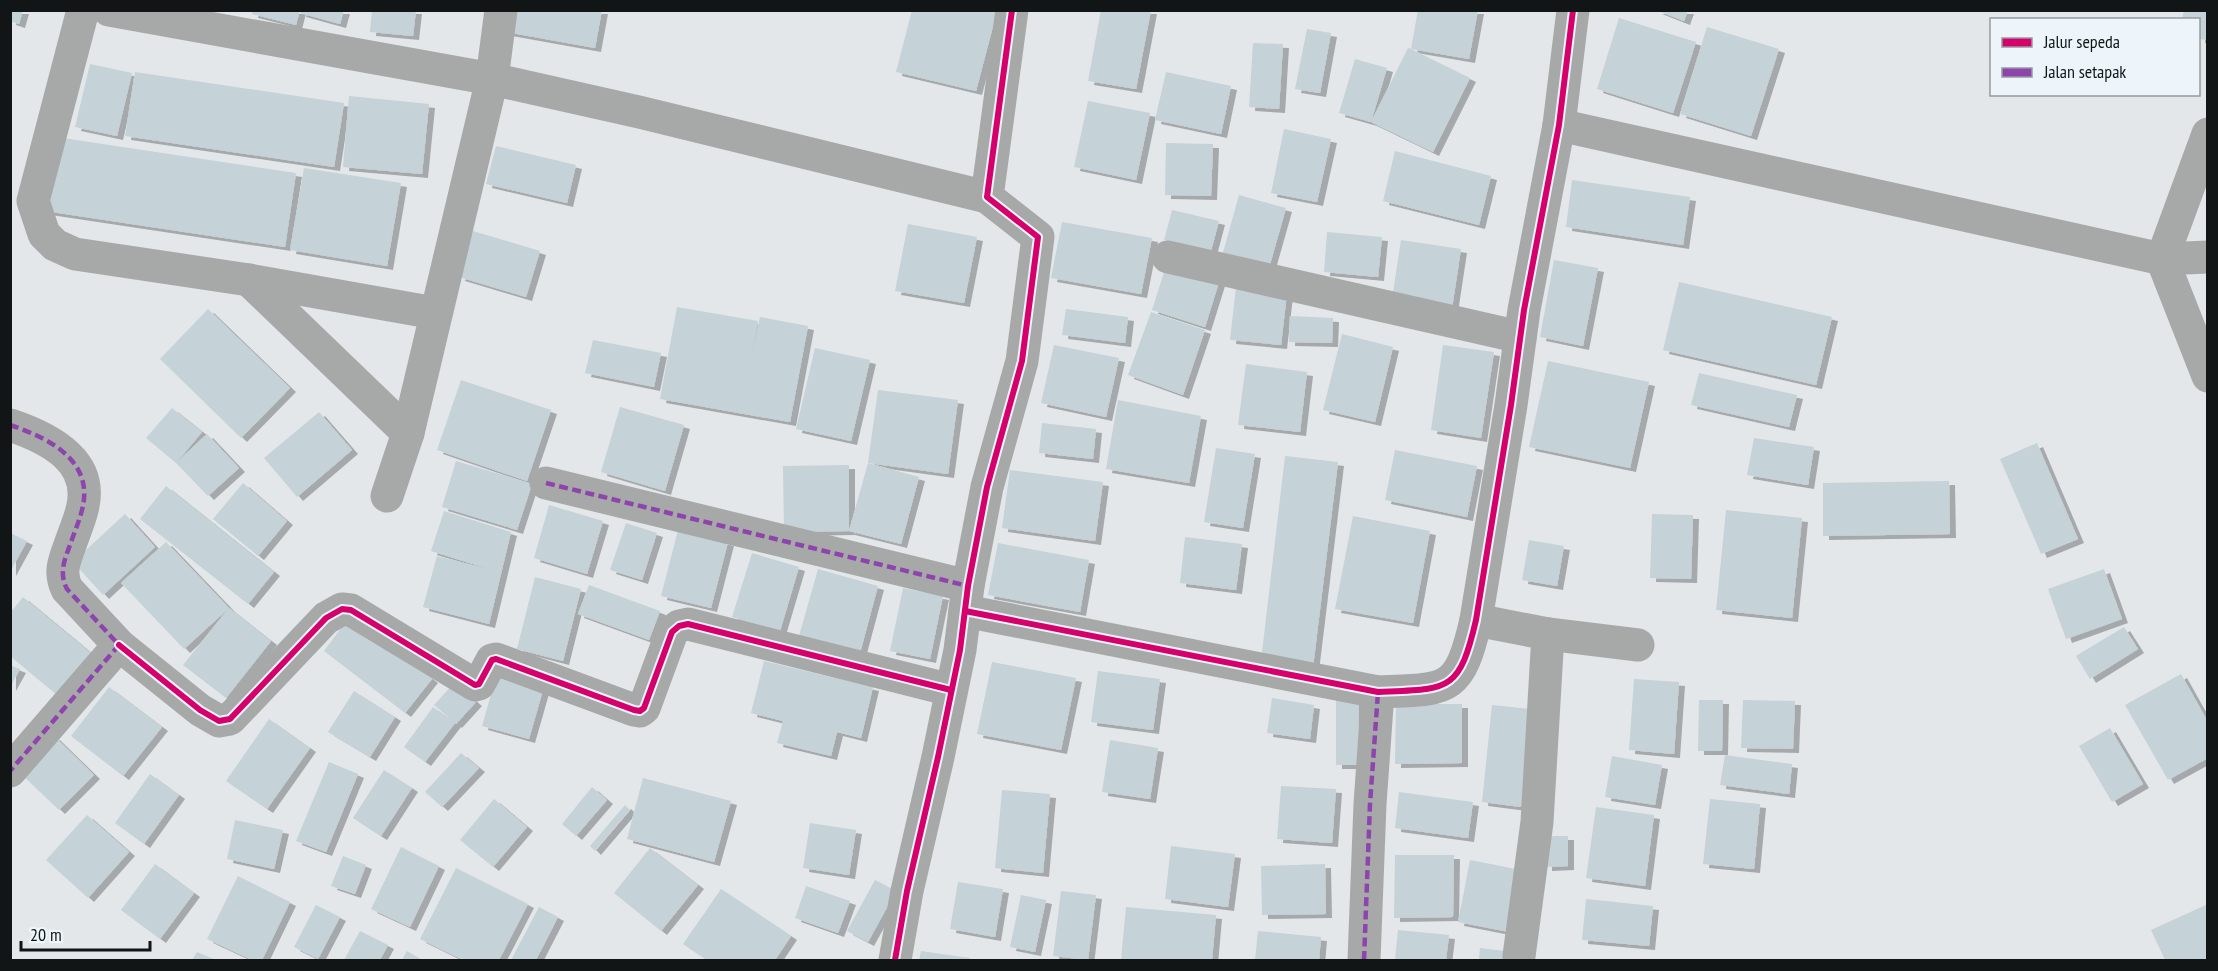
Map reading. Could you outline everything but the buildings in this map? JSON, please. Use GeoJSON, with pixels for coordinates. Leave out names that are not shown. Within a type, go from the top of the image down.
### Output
{"type":"FeatureCollection","features":[{"type":"Feature","properties":{"kind":"street"},"geometry":{"type":"LineString","coordinates":[[83,10],[33,201],[44,234],[55,245],[75,254],[249,280],[435,314]]}},
{"type":"Feature","properties":{"kind":"street"},"geometry":{"type":"LineString","coordinates":[[110,10],[492,79],[639,112],[987,197],[1038,237],[1022,361],[993,463],[967,599],[960,650],[895,960]]}},
{"type":"Feature","properties":{"kind":"street"},"geometry":{"type":"LineString","coordinates":[[387,496],[408,433],[492,79],[501,10]]}},
{"type":"Feature","properties":{"kind":"street"},"geometry":{"type":"LineString","coordinates":[[987,197],[1012,10]]}},
{"type":"Feature","properties":{"kind":"street"},"geometry":{"type":"LineString","coordinates":[[546,483],[967,599],[1378,692],[1424,690],[1453,680],[1459,673],[1469,651],[1476,620],[1520,337],[1559,125],[1573,10]]}},
{"type":"Feature","properties":{"kind":"street"},"geometry":{"type":"LineString","coordinates":[[1559,125],[2162,260],[2208,257]]}},
{"type":"Feature","properties":{"kind":"street"},"geometry":{"type":"LineString","coordinates":[[2208,134],[2162,260],[2208,376]]}},
{"type":"Feature","properties":{"kind":"street"},"geometry":{"type":"LineString","coordinates":[[1168,257],[1520,337]]}},
{"type":"Feature","properties":{"kind":"street"},"geometry":{"type":"LineString","coordinates":[[249,280],[408,433]]}},
{"type":"Feature","properties":{"kind":"street"},"geometry":{"type":"LineString","coordinates":[[10,425],[40,437],[62,450],[76,465],[84,484],[83,508],[62,568],[62,580],[67,589],[119,645],[200,710],[219,721],[230,719],[326,618],[342,609],[351,610],[475,685],[479,684],[492,660],[496,659],[640,711],[644,708],[672,632],[679,626],[688,624],[951,690]]}},
{"type":"Feature","properties":{"kind":"street"},"geometry":{"type":"LineString","coordinates":[[1476,620],[1548,634],[1638,645]]}},
{"type":"Feature","properties":{"kind":"street"},"geometry":{"type":"LineString","coordinates":[[1519,956],[1537,822],[1548,634]]}},
{"type":"Feature","properties":{"kind":"street"},"geometry":{"type":"LineString","coordinates":[[10,771],[119,645]]}},
{"type":"Feature","properties":{"kind":"street"},"geometry":{"type":"LineString","coordinates":[[1364,960],[1370,804],[1378,692]]}},
{"type":"Feature","properties":{"kind":"marked path"},"geometry":{"type":"LineString","coordinates":[[10,425],[40,437],[66,454],[82,478],[84,493],[82,510],[64,562],[63,578],[67,589],[119,645],[10,771]]}},
{"type":"Feature","properties":{"kind":"marked path"},"geometry":{"type":"LineString","coordinates":[[546,483],[968,586]]}},
{"type":"Feature","properties":{"kind":"marked path"},"geometry":{"type":"LineString","coordinates":[[1364,960],[1370,804],[1378,692]]}},
{"type":"Feature","properties":{"kind":"cycle path"},"geometry":{"type":"LineString","coordinates":[[895,960],[907,891],[960,650],[968,586],[987,487],[1022,361],[1038,237],[987,197],[1012,10]]}},
{"type":"Feature","properties":{"kind":"cycle path"},"geometry":{"type":"LineString","coordinates":[[965,611],[1378,692],[1436,687],[1447,682],[1456,674],[1464,662],[1476,620],[1524,310],[1559,125],[1573,10]]}},
{"type":"Feature","properties":{"kind":"cycle path"},"geometry":{"type":"LineString","coordinates":[[119,645],[200,710],[219,721],[230,719],[326,618],[342,609],[351,610],[475,685],[479,684],[492,660],[496,659],[640,711],[644,708],[672,632],[679,626],[688,624],[951,690]]}}]}
